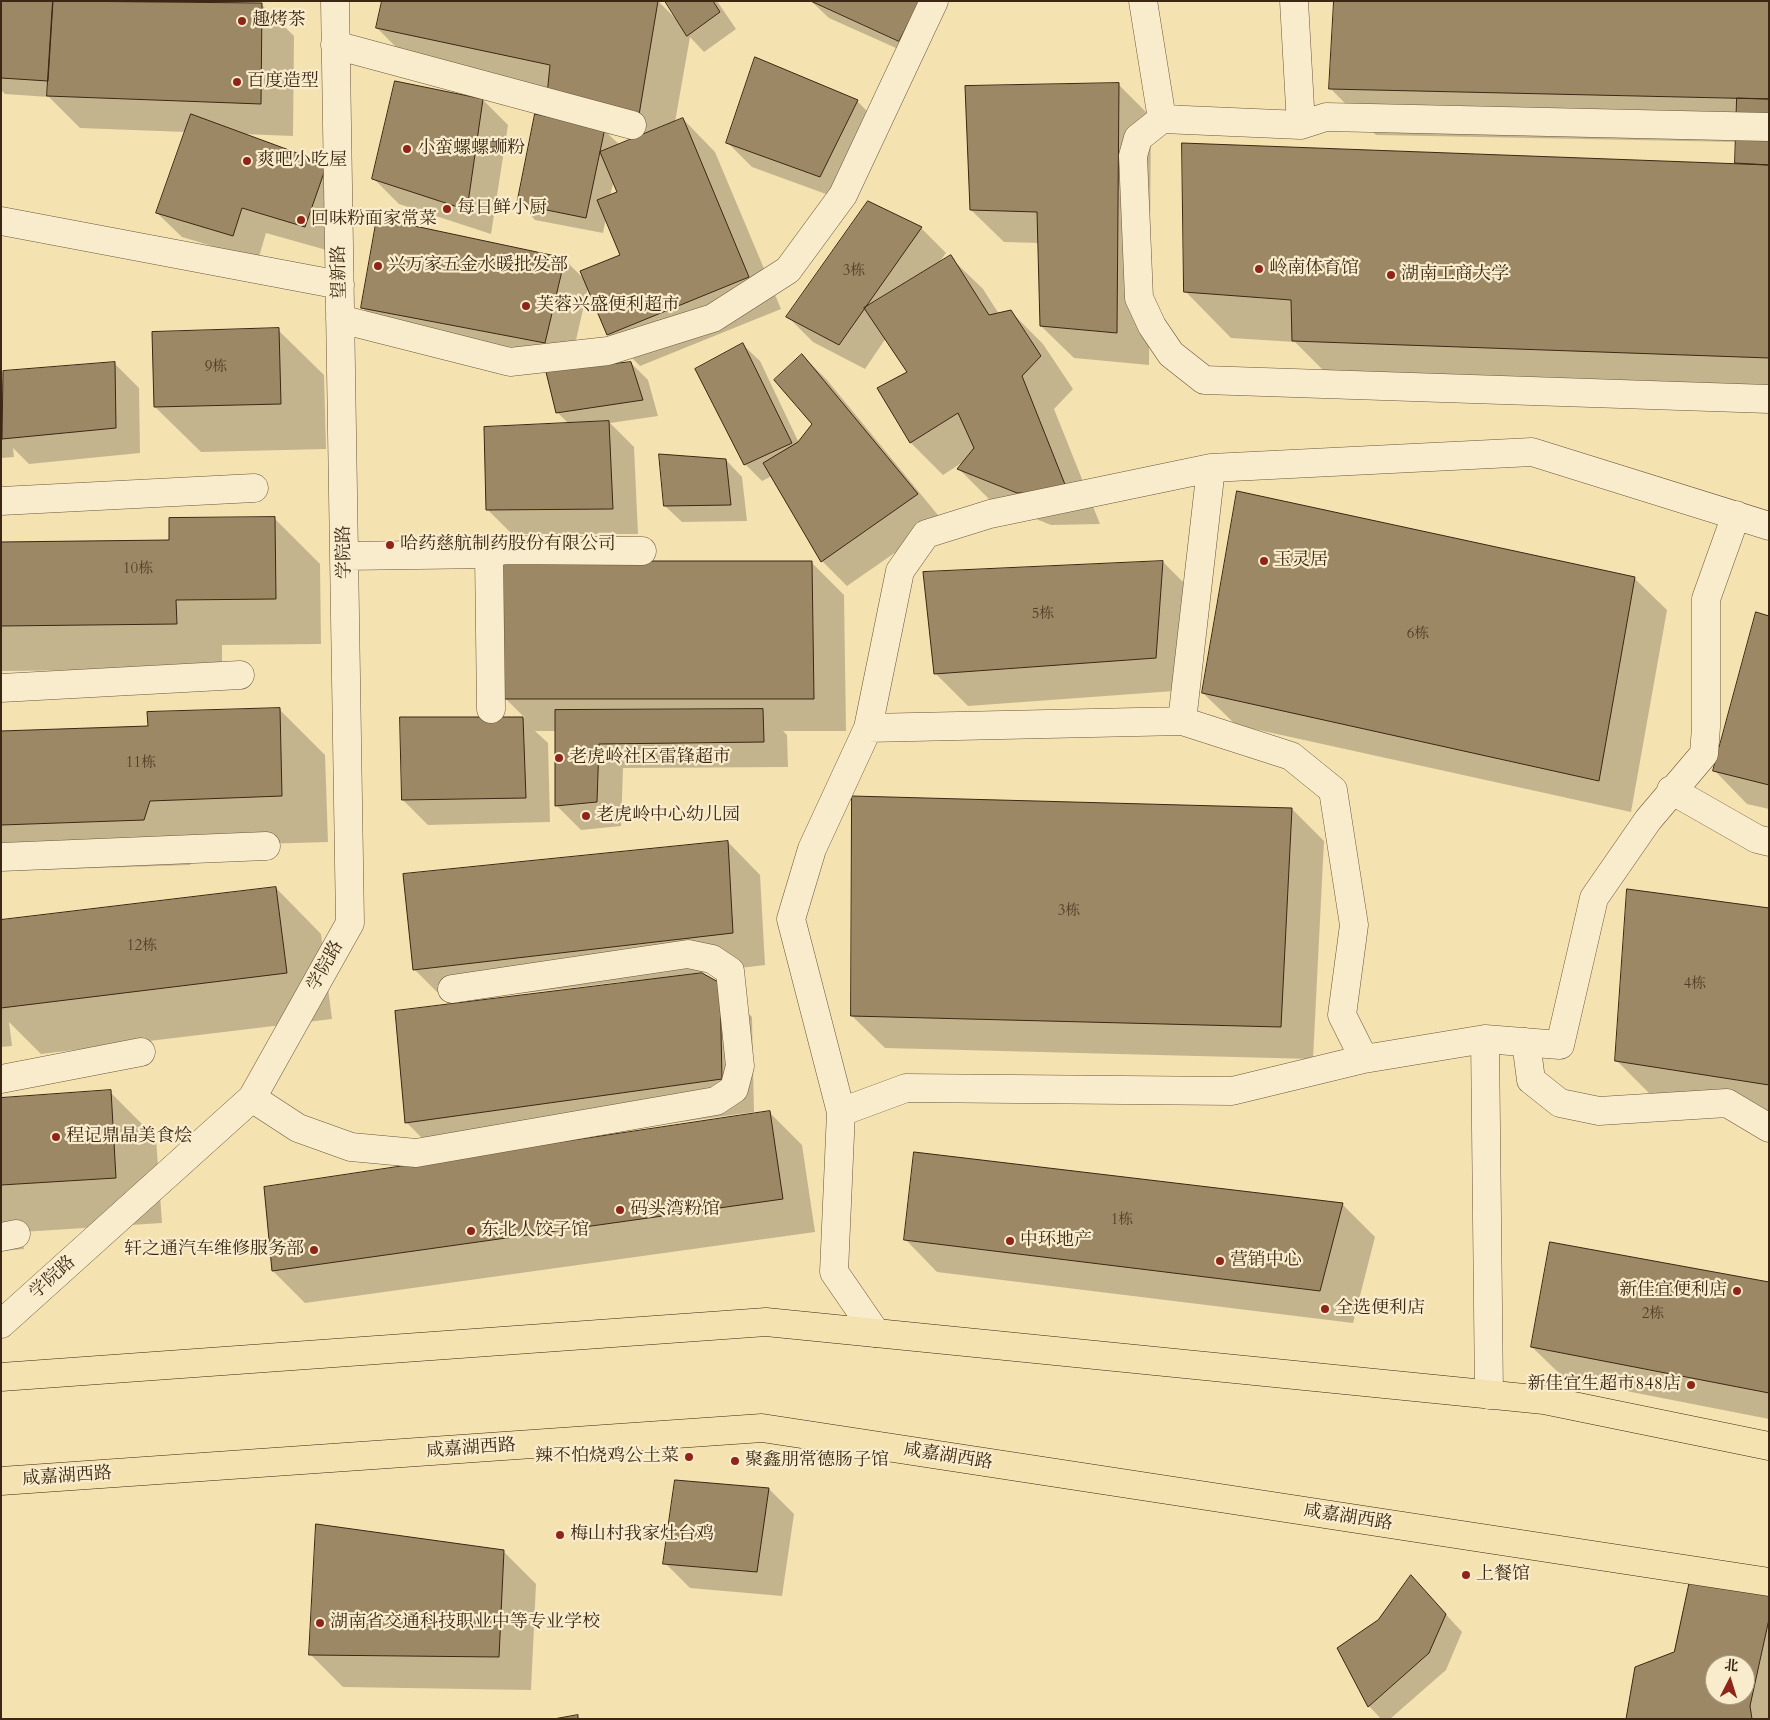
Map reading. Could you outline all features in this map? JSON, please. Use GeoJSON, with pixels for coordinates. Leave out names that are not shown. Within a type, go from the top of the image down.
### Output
{"type":"FeatureCollection","features":[{"type":"Feature","properties":{"kind":"main road"},"geometry":{"type":"LineString","coordinates":[[1,1377],[766,1322],[1544,1400],[1769,1446]]}},
{"type":"Feature","properties":{"kind":"main road","name":"咸嘉湖西路"},"geometry":{"type":"LineString","coordinates":[[1,1481],[762,1428],[1769,1582]]}},
{"type":"Feature","properties":{"kind":"street","name":"望新路"},"geometry":{"type":"LineString","coordinates":[[334,1],[344,482]]}},
{"type":"Feature","properties":{"kind":"street"},"geometry":{"type":"LineString","coordinates":[[340,319],[510,362],[608,351],[713,318],[788,270],[843,195],[934,1]]}},
{"type":"Feature","properties":{"kind":"street"},"geometry":{"type":"LineString","coordinates":[[1143,1],[1162,119]]}},
{"type":"Feature","properties":{"kind":"street"},"geometry":{"type":"LineString","coordinates":[[1294,1],[1301,125]]}},
{"type":"Feature","properties":{"kind":"street"},"geometry":{"type":"LineString","coordinates":[[335,45],[632,125]]}},
{"type":"Feature","properties":{"kind":"street"},"geometry":{"type":"LineString","coordinates":[[1769,127],[1326,117],[1301,125],[1162,119],[1138,138],[1133,156],[1139,298],[1152,326],[1171,354],[1204,380],[1769,399]]}},
{"type":"Feature","properties":{"kind":"street"},"geometry":{"type":"LineString","coordinates":[[1,221],[340,285]]}},
{"type":"Feature","properties":{"kind":"street"},"geometry":{"type":"LineString","coordinates":[[876,1333],[834,1272],[841,1112],[791,919],[812,849],[868,728],[900,571],[926,534],[990,514],[1211,468],[1532,452],[1736,514],[1769,526]]}},
{"type":"Feature","properties":{"kind":"street"},"geometry":{"type":"LineString","coordinates":[[1182,721],[1211,468]]}},
{"type":"Feature","properties":{"kind":"street","name":"学院路"},"geometry":{"type":"LineString","coordinates":[[1,1324],[252,1098],[350,923],[344,482]]}},
{"type":"Feature","properties":{"kind":"street"},"geometry":{"type":"LineString","coordinates":[[1,501],[254,488]]}},
{"type":"Feature","properties":{"kind":"street"},"geometry":{"type":"LineString","coordinates":[[841,1112],[906,1088],[1232,1091],[1364,1059],[1485,1039],[1560,1045],[1594,898],[1671,790],[1704,754],[1706,727],[1706,600],[1736,514]]}},
{"type":"Feature","properties":{"kind":"street"},"geometry":{"type":"LineString","coordinates":[[345,556],[488,554],[505,550],[642,551]]}},
{"type":"Feature","properties":{"kind":"street"},"geometry":{"type":"LineString","coordinates":[[488,554],[491,709]]}},
{"type":"Feature","properties":{"kind":"street"},"geometry":{"type":"LineString","coordinates":[[1,688],[240,676]]}},
{"type":"Feature","properties":{"kind":"street"},"geometry":{"type":"LineString","coordinates":[[868,728],[1182,721],[1291,756],[1333,790],[1354,925],[1342,1015],[1364,1059]]}},
{"type":"Feature","properties":{"kind":"street"},"geometry":{"type":"LineString","coordinates":[[1671,790],[1757,839],[1769,842]]}},
{"type":"Feature","properties":{"kind":"street"},"geometry":{"type":"LineString","coordinates":[[1,856],[266,846]]}},
{"type":"Feature","properties":{"kind":"street"},"geometry":{"type":"LineString","coordinates":[[252,1098],[298,1128],[351,1147],[416,1153],[716,1101],[734,1089],[740,1066],[730,971],[712,959],[688,954],[452,989]]}},
{"type":"Feature","properties":{"kind":"street"},"geometry":{"type":"LineString","coordinates":[[1485,1039],[1489,1395]]}},
{"type":"Feature","properties":{"kind":"street"},"geometry":{"type":"LineString","coordinates":[[1526,1042],[1531,1080],[1560,1103],[1599,1111],[1727,1104],[1769,1128]]}},
{"type":"Feature","properties":{"kind":"street"},"geometry":{"type":"LineString","coordinates":[[1,1079],[141,1052]]}},
{"type":"Feature","properties":{"kind":"building"},"geometry":{"type":"Polygon","coordinates":[[[1,1],[53,1],[48,81],[1,78],[1,1]]]}},
{"type":"Feature","properties":{"kind":"building"},"geometry":{"type":"Polygon","coordinates":[[[53,1],[262,3],[261,104],[47,96],[53,1]]]}},
{"type":"Feature","properties":{"kind":"building"},"geometry":{"type":"Polygon","coordinates":[[[382,1],[658,1],[639,115],[547,95],[550,65],[376,28],[382,1]]]}},
{"type":"Feature","properties":{"kind":"building"},"geometry":{"type":"Polygon","coordinates":[[[665,1],[713,1],[720,12],[687,36],[665,1]]]}},
{"type":"Feature","properties":{"kind":"building"},"geometry":{"type":"Polygon","coordinates":[[[811,1],[920,1],[899,41],[811,1]]]}},
{"type":"Feature","properties":{"kind":"building"},"geometry":{"type":"Polygon","coordinates":[[[1334,1],[1769,1],[1769,99],[1329,89],[1334,1]]]}},
{"type":"Feature","properties":{"kind":"building"},"geometry":{"type":"Polygon","coordinates":[[[755,57],[858,100],[820,177],[726,143],[755,57]]]}},
{"type":"Feature","properties":{"kind":"building"},"geometry":{"type":"Polygon","coordinates":[[[395,81],[483,99],[467,210],[372,179],[395,81]]]}},
{"type":"Feature","properties":{"kind":"building"},"geometry":{"type":"Polygon","coordinates":[[[1119,83],[1117,333],[1040,326],[1037,212],[970,210],[965,86],[1119,83]]]}},
{"type":"Feature","properties":{"kind":"building"},"geometry":{"type":"Polygon","coordinates":[[[1737,98],[1769,99],[1769,165],[1735,163],[1737,98]]]}},
{"type":"Feature","properties":{"kind":"building"},"geometry":{"type":"Polygon","coordinates":[[[191,114],[327,164],[305,227],[242,208],[233,236],[156,213],[191,114]]]}},
{"type":"Feature","properties":{"kind":"building"},"geometry":{"type":"Polygon","coordinates":[[[535,114],[605,128],[586,218],[517,204],[535,114]]]}},
{"type":"Feature","properties":{"kind":"building"},"geometry":{"type":"Polygon","coordinates":[[[683,118],[749,277],[607,335],[580,271],[620,255],[597,200],[617,192],[600,152],[683,118]]]}},
{"type":"Feature","properties":{"kind":"building"},"geometry":{"type":"Polygon","coordinates":[[[1182,143],[1769,165],[1769,358],[1292,341],[1291,300],[1184,292],[1182,143]]]}},
{"type":"Feature","properties":{"kind":"building"},"geometry":{"type":"Polygon","coordinates":[[[868,201],[922,227],[839,345],[786,317],[868,201]]]}},
{"type":"Feature","properties":{"kind":"building"},"geometry":{"type":"Polygon","coordinates":[[[377,218],[565,258],[545,343],[361,308],[377,218]]]}},
{"type":"Feature","properties":{"kind":"building"},"geometry":{"type":"Polygon","coordinates":[[[951,255],[989,315],[1011,310],[1041,356],[1022,376],[1068,492],[1017,493],[957,469],[974,448],[958,413],[910,443],[877,388],[907,372],[864,308],[951,255]]]}},
{"type":"Feature","properties":{"kind":"building"},"geometry":{"type":"Polygon","coordinates":[[[279,328],[281,404],[154,407],[152,332],[279,328]]]}},
{"type":"Feature","properties":{"kind":"building"},"geometry":{"type":"Polygon","coordinates":[[[743,343],[792,443],[744,465],[695,369],[743,343]]]}},
{"type":"Feature","properties":{"kind":"building"},"geometry":{"type":"Polygon","coordinates":[[[802,354],[918,494],[821,562],[763,463],[798,442],[812,424],[774,380],[802,354]]]}},
{"type":"Feature","properties":{"kind":"building"},"geometry":{"type":"Polygon","coordinates":[[[115,362],[116,428],[2,439],[3,371],[115,362]]]}},
{"type":"Feature","properties":{"kind":"building"},"geometry":{"type":"Polygon","coordinates":[[[631,362],[643,400],[556,413],[546,372],[631,362]]]}},
{"type":"Feature","properties":{"kind":"building"},"geometry":{"type":"Polygon","coordinates":[[[609,421],[613,509],[486,510],[484,427],[609,421]]]}},
{"type":"Feature","properties":{"kind":"building"},"geometry":{"type":"Polygon","coordinates":[[[659,454],[726,459],[731,505],[664,506],[659,454]]]}},
{"type":"Feature","properties":{"kind":"building"},"geometry":{"type":"Polygon","coordinates":[[[1237,491],[1635,577],[1599,781],[1202,693],[1237,491]]]}},
{"type":"Feature","properties":{"kind":"building"},"geometry":{"type":"Polygon","coordinates":[[[275,517],[276,599],[176,600],[177,624],[1,626],[1,542],[169,540],[169,518],[275,517]]]}},
{"type":"Feature","properties":{"kind":"building"},"geometry":{"type":"Polygon","coordinates":[[[501,561],[812,561],[814,699],[504,699],[501,561]]]}},
{"type":"Feature","properties":{"kind":"building"},"geometry":{"type":"Polygon","coordinates":[[[1163,561],[1156,658],[934,674],[923,572],[1163,561]]]}},
{"type":"Feature","properties":{"kind":"building"},"geometry":{"type":"Polygon","coordinates":[[[1756,612],[1769,616],[1769,785],[1713,771],[1756,612]]]}},
{"type":"Feature","properties":{"kind":"building"},"geometry":{"type":"Polygon","coordinates":[[[280,708],[282,796],[150,801],[144,820],[1,825],[1,731],[148,726],[147,712],[280,708]]]}},
{"type":"Feature","properties":{"kind":"building"},"geometry":{"type":"Polygon","coordinates":[[[763,709],[764,742],[599,744],[597,802],[555,806],[555,710],[763,709]]]}},
{"type":"Feature","properties":{"kind":"building"},"geometry":{"type":"Polygon","coordinates":[[[400,717],[523,717],[526,798],[402,800],[400,717]]]}},
{"type":"Feature","properties":{"kind":"building"},"geometry":{"type":"Polygon","coordinates":[[[852,796],[1292,808],[1281,1027],[851,1016],[852,796]]]}},
{"type":"Feature","properties":{"kind":"building"},"geometry":{"type":"Polygon","coordinates":[[[728,841],[733,933],[413,970],[403,874],[728,841]]]}},
{"type":"Feature","properties":{"kind":"building"},"geometry":{"type":"Polygon","coordinates":[[[276,887],[287,973],[1,1008],[1,920],[276,887]]]}},
{"type":"Feature","properties":{"kind":"building"},"geometry":{"type":"Polygon","coordinates":[[[1627,889],[1769,908],[1769,1085],[1615,1061],[1627,889]]]}},
{"type":"Feature","properties":{"kind":"building"},"geometry":{"type":"Polygon","coordinates":[[[702,973],[720,983],[722,1079],[405,1123],[395,1011],[702,973]]]}},
{"type":"Feature","properties":{"kind":"building"},"geometry":{"type":"Polygon","coordinates":[[[111,1090],[116,1178],[1,1185],[1,1098],[111,1090]]]}},
{"type":"Feature","properties":{"kind":"building"},"geometry":{"type":"Polygon","coordinates":[[[770,1111],[783,1199],[272,1271],[264,1187],[770,1111]]]}},
{"type":"Feature","properties":{"kind":"building"},"geometry":{"type":"Polygon","coordinates":[[[914,1152],[1343,1203],[1320,1291],[904,1240],[914,1152]]]}},
{"type":"Feature","properties":{"kind":"building"},"geometry":{"type":"Polygon","coordinates":[[[1550,1242],[1769,1282],[1769,1393],[1531,1347],[1550,1242]]]}},
{"type":"Feature","properties":{"kind":"building"},"geometry":{"type":"Polygon","coordinates":[[[675,1480],[769,1488],[757,1572],[663,1564],[675,1480]]]}},
{"type":"Feature","properties":{"kind":"building"},"geometry":{"type":"Polygon","coordinates":[[[316,1524],[504,1550],[499,1657],[309,1655],[316,1524]]]}},
{"type":"Feature","properties":{"kind":"building"},"geometry":{"type":"Polygon","coordinates":[[[1692,1571],[1769,1582],[1769,1619],[1755,1683],[1755,1655],[1705,1655],[1705,1705],[1750,1705],[1752,1719],[1626,1719],[1635,1667],[1674,1652],[1692,1571]]]}},
{"type":"Feature","properties":{"kind":"building"},"geometry":{"type":"Polygon","coordinates":[[[1411,1575],[1446,1614],[1429,1653],[1368,1707],[1337,1648],[1378,1620],[1411,1575]]]}},
{"type":"Feature","properties":{"kind":"building"},"geometry":{"type":"Polygon","coordinates":[[[578,1715],[578,1719],[554,1719],[578,1715]]]}},
{"type":"Feature","properties":{"kind":"place","name":"趣烤茶"},"geometry":{"type":"Point","coordinates":[242,21]}},
{"type":"Feature","properties":{"kind":"place","name":"百度造型"},"geometry":{"type":"Point","coordinates":[237,82]}},
{"type":"Feature","properties":{"kind":"place","name":"小蛮螺螺蛳粉"},"geometry":{"type":"Point","coordinates":[407,149]}},
{"type":"Feature","properties":{"kind":"place","name":"爽吧小吃屋"},"geometry":{"type":"Point","coordinates":[247,161]}},
{"type":"Feature","properties":{"kind":"place","name":"每日鲜小厨"},"geometry":{"type":"Point","coordinates":[447,209]}},
{"type":"Feature","properties":{"kind":"place","name":"回味粉面家常菜"},"geometry":{"type":"Point","coordinates":[301,220]}},
{"type":"Feature","properties":{"kind":"place","name":"兴万家五金水暖批发部"},"geometry":{"type":"Point","coordinates":[378,266]}},
{"type":"Feature","properties":{"kind":"place","name":"岭南体育馆"},"geometry":{"type":"Point","coordinates":[1259,269]}},
{"type":"Feature","properties":{"kind":"place","name":"湖南工商大学"},"geometry":{"type":"Point","coordinates":[1391,275]}},
{"type":"Feature","properties":{"kind":"place","name":"芙蓉兴盛便利超市"},"geometry":{"type":"Point","coordinates":[526,306]}},
{"type":"Feature","properties":{"kind":"place","name":"哈药慈航制药股份有限公司"},"geometry":{"type":"Point","coordinates":[390,545]}},
{"type":"Feature","properties":{"kind":"place","name":"玉灵居"},"geometry":{"type":"Point","coordinates":[1264,561]}},
{"type":"Feature","properties":{"kind":"place","name":"老虎岭社区雷锋超市"},"geometry":{"type":"Point","coordinates":[559,758]}},
{"type":"Feature","properties":{"kind":"place","name":"老虎岭中心幼儿园"},"geometry":{"type":"Point","coordinates":[586,816]}},
{"type":"Feature","properties":{"kind":"place","name":"程记鼎晶美食烩"},"geometry":{"type":"Point","coordinates":[56,1137]}},
{"type":"Feature","properties":{"kind":"place","name":"码头湾粉馆"},"geometry":{"type":"Point","coordinates":[620,1210]}},
{"type":"Feature","properties":{"kind":"place","name":"东北人饺子馆"},"geometry":{"type":"Point","coordinates":[471,1231]}},
{"type":"Feature","properties":{"kind":"place","name":"中环地产"},"geometry":{"type":"Point","coordinates":[1010,1241]}},
{"type":"Feature","properties":{"kind":"place","name":"轩之通汽车维修服务部"},"geometry":{"type":"Point","coordinates":[314,1250]}},
{"type":"Feature","properties":{"kind":"place","name":"营销中心"},"geometry":{"type":"Point","coordinates":[1220,1261]}},
{"type":"Feature","properties":{"kind":"place","name":"新佳宜便利店"},"geometry":{"type":"Point","coordinates":[1737,1291]}},
{"type":"Feature","properties":{"kind":"place","name":"全选便利店"},"geometry":{"type":"Point","coordinates":[1325,1309]}},
{"type":"Feature","properties":{"kind":"place","name":"新佳宜生超市848店"},"geometry":{"type":"Point","coordinates":[1691,1385]}},
{"type":"Feature","properties":{"kind":"place","name":"辣不怕烧鸡公土菜"},"geometry":{"type":"Point","coordinates":[689,1457]}},
{"type":"Feature","properties":{"kind":"place","name":"聚鑫朋常德肠子馆"},"geometry":{"type":"Point","coordinates":[735,1461]}},
{"type":"Feature","properties":{"kind":"place","name":"梅山村我家灶台鸡"},"geometry":{"type":"Point","coordinates":[560,1535]}},
{"type":"Feature","properties":{"kind":"place","name":"上餐馆"},"geometry":{"type":"Point","coordinates":[1466,1575]}},
{"type":"Feature","properties":{"kind":"place","name":"湖南省交通科技职业中等专业学校"},"geometry":{"type":"Point","coordinates":[320,1623]}}]}
